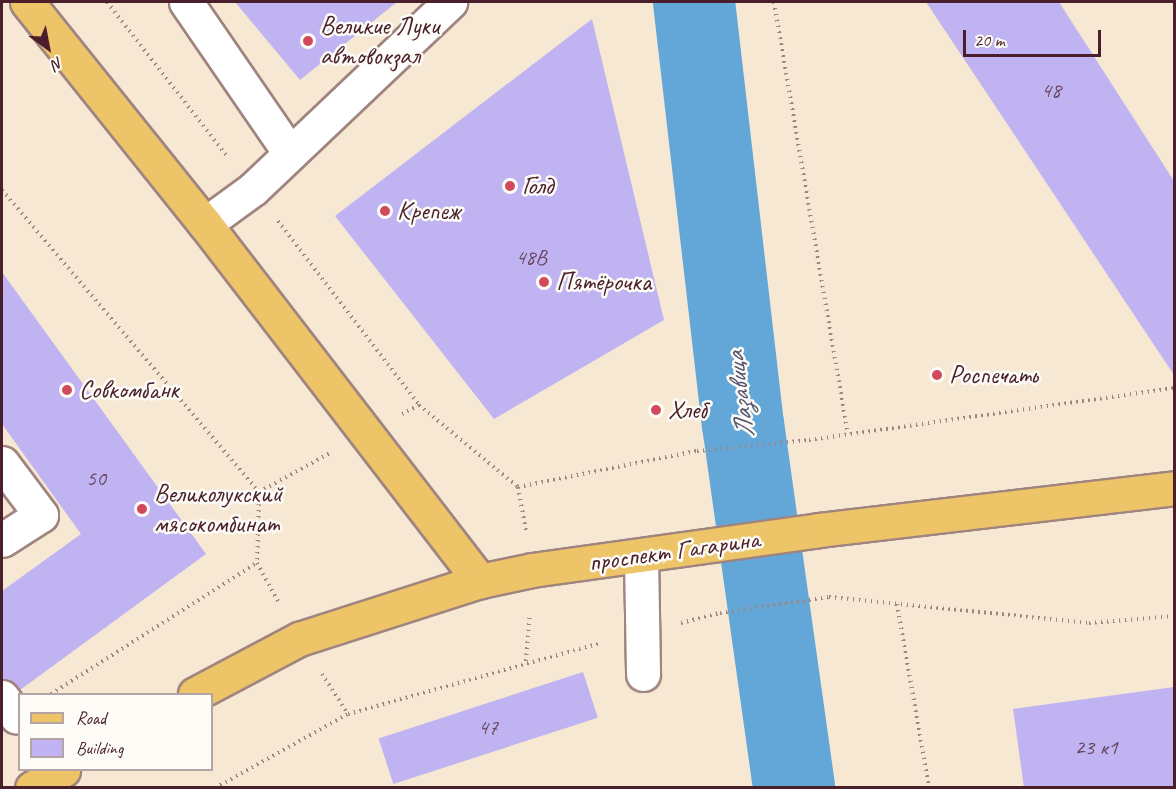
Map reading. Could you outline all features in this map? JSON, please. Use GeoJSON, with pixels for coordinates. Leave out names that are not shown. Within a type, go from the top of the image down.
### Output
{"type":"FeatureCollection","features":[{"type":"Feature","properties":{"kind":"main road"},"geometry":{"type":"LineString","coordinates":[[27,2],[205,224],[480,581]]}},
{"type":"Feature","properties":{"kind":"main road","name":"проспект Гагарина"},"geometry":{"type":"LineString","coordinates":[[197,693],[299,639],[480,581],[819,530],[1174,488]]}},
{"type":"Feature","properties":{"kind":"main road"},"geometry":{"type":"LineString","coordinates":[[32,788],[61,771]]}},
{"type":"Feature","properties":{"kind":"lane"},"geometry":{"type":"LineString","coordinates":[[186,2],[289,152]]}},
{"type":"Feature","properties":{"kind":"lane"},"geometry":{"type":"LineString","coordinates":[[205,224],[253,189],[289,152],[450,2]]}},
{"type":"Feature","properties":{"kind":"lane"},"geometry":{"type":"LineString","coordinates":[[2,463],[41,515],[2,540]]}},
{"type":"Feature","properties":{"kind":"lane"},"geometry":{"type":"LineString","coordinates":[[641,556],[643,674]]}},
{"type":"Feature","properties":{"kind":"path"},"geometry":{"type":"LineString","coordinates":[[774,2],[848,434]]}},
{"type":"Feature","properties":{"kind":"path"},"geometry":{"type":"LineString","coordinates":[[2,190],[259,492]]}},
{"type":"Feature","properties":{"kind":"path"},"geometry":{"type":"LineString","coordinates":[[419,405],[518,487],[698,452],[809,440],[1174,388]]}},
{"type":"Feature","properties":{"kind":"path"},"geometry":{"type":"LineString","coordinates":[[53,693],[257,563]]}},
{"type":"Feature","properties":{"kind":"path"},"geometry":{"type":"LineString","coordinates":[[215,788],[348,714],[526,661],[720,613],[829,597],[1089,623],[1174,616]]}},
{"type":"Feature","properties":{"kind":"path"},"geometry":{"type":"LineString","coordinates":[[897,604],[929,788]]}},
{"type":"Feature","properties":{"kind":"building","name":"Великие Луки автовокзал"},"geometry":{"type":"Polygon","coordinates":[[[235,2],[397,2],[300,80],[235,2]]]}},
{"type":"Feature","properties":{"kind":"building"},"geometry":{"type":"Polygon","coordinates":[[[926,2],[1059,2],[1174,181],[1174,375],[926,2]]]}},
{"type":"Feature","properties":{"kind":"building"},"geometry":{"type":"Polygon","coordinates":[[[592,19],[664,320],[494,419],[335,216],[592,19]]]}},
{"type":"Feature","properties":{"kind":"building"},"geometry":{"type":"Polygon","coordinates":[[[2,272],[206,554],[20,690],[10,680],[2,679],[2,591],[81,534],[2,424],[2,272]]]}},
{"type":"Feature","properties":{"kind":"building"},"geometry":{"type":"Polygon","coordinates":[[[583,672],[598,718],[393,784],[379,738],[583,672]]]}},
{"type":"Feature","properties":{"kind":"building"},"geometry":{"type":"Polygon","coordinates":[[[1174,687],[1174,788],[1024,788],[1013,709],[1174,687]]]}},
{"type":"Feature","properties":{"kind":"waterway","name":"Лазавица"},"geometry":{"type":"LineString","coordinates":[[694,2],[743,424],[794,788]]}},
{"type":"Feature","properties":{"kind":"place","name":"Великие Луки автовокзал"},"geometry":{"type":"Point","coordinates":[308,41]}},
{"type":"Feature","properties":{"kind":"place","name":"Голд"},"geometry":{"type":"Point","coordinates":[510,186]}},
{"type":"Feature","properties":{"kind":"place","name":"Крепеж"},"geometry":{"type":"Point","coordinates":[385,211]}},
{"type":"Feature","properties":{"kind":"place","name":"Пятёрочка"},"geometry":{"type":"Point","coordinates":[544,282]}},
{"type":"Feature","properties":{"kind":"place","name":"Роспечать"},"geometry":{"type":"Point","coordinates":[937,375]}},
{"type":"Feature","properties":{"kind":"place","name":"Совкомбанк"},"geometry":{"type":"Point","coordinates":[67,390]}},
{"type":"Feature","properties":{"kind":"place","name":"Хлеб"},"geometry":{"type":"Point","coordinates":[656,410]}},
{"type":"Feature","properties":{"kind":"place","name":"Великолукский мясокомбинат"},"geometry":{"type":"Point","coordinates":[142,509]}}]}
